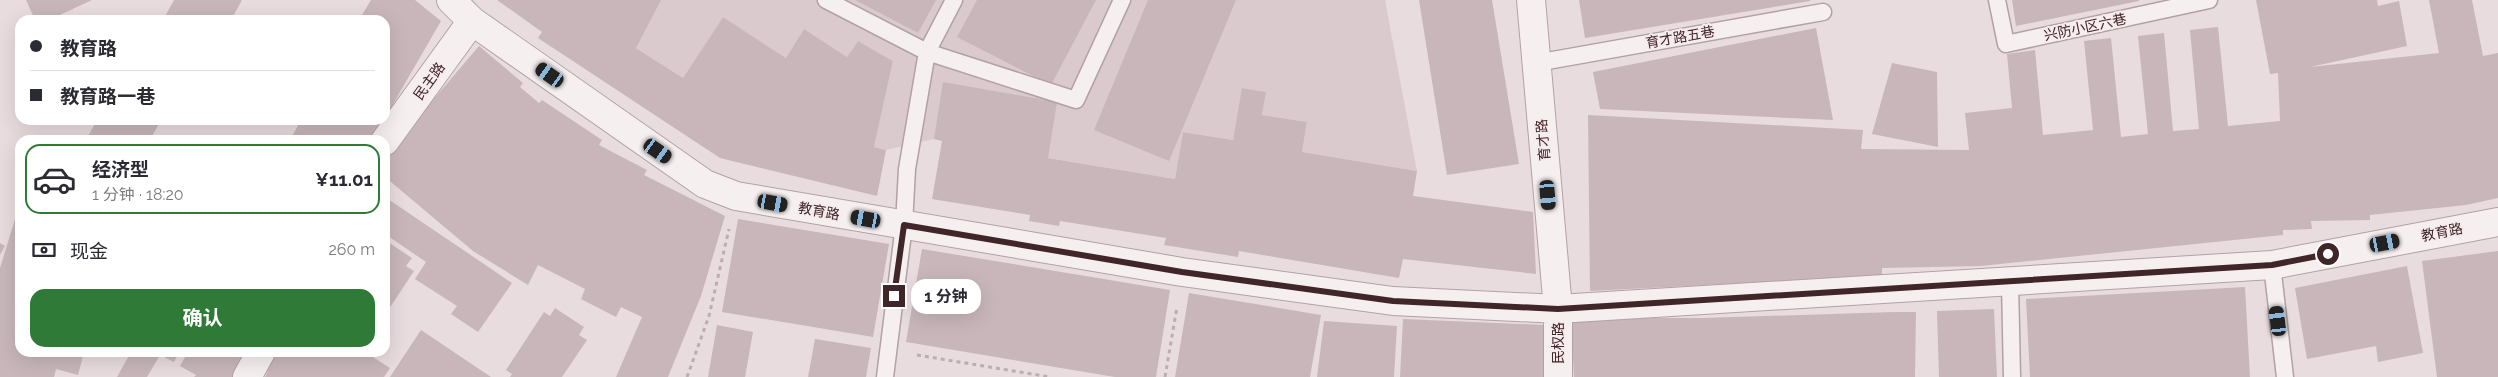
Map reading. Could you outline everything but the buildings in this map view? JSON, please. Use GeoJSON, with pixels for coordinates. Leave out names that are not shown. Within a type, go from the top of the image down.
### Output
{"type":"FeatureCollection","features":[{"type":"Feature","properties":{"kind":"street","name":"教育路"},"geometry":{"type":"LineString","coordinates":[[451,0],[472,21],[705,184],[736,196],[1182,272],[1393,301],[1558,309],[2272,265],[2498,222]]}},
{"type":"Feature","properties":{"kind":"street","name":"育才路"},"geometry":{"type":"LineString","coordinates":[[1531,0],[1558,309]]}},
{"type":"Feature","properties":{"kind":"street","name":"民主路"},"geometry":{"type":"LineString","coordinates":[[389,135],[472,21]]}},
{"type":"Feature","properties":{"kind":"street","name":"民权路"},"geometry":{"type":"LineString","coordinates":[[1558,309],[1558,377]]}},
{"type":"Feature","properties":{"kind":"street"},"geometry":{"type":"LineString","coordinates":[[247,377],[258,357]]}},
{"type":"Feature","properties":{"kind":"lane"},"geometry":{"type":"LineString","coordinates":[[826,0],[927,52],[1076,100],[1122,0]]}},
{"type":"Feature","properties":{"kind":"lane"},"geometry":{"type":"LineString","coordinates":[[885,377],[904,225],[907,169],[927,52],[954,0]]}},
{"type":"Feature","properties":{"kind":"lane","name":"兴防小区六巷"},"geometry":{"type":"LineString","coordinates":[[1998,0],[2006,44],[2209,0]]}},
{"type":"Feature","properties":{"kind":"lane","name":"育才路五巷"},"geometry":{"type":"LineString","coordinates":[[1536,63],[1823,12]]}},
{"type":"Feature","properties":{"kind":"lane"},"geometry":{"type":"LineString","coordinates":[[2272,265],[2285,377]]}},
{"type":"Feature","properties":{"kind":"lane"},"geometry":{"type":"LineString","coordinates":[[2010,282],[2012,377]]}},
{"type":"Feature","properties":{"kind":"path"},"geometry":{"type":"LineString","coordinates":[[687,377],[709,316],[736,196]]}},
{"type":"Feature","properties":{"kind":"path"},"geometry":{"type":"LineString","coordinates":[[1165,377],[1182,272]]}},
{"type":"Feature","properties":{"kind":"path"},"geometry":{"type":"LineString","coordinates":[[887,350],[1050,377]]}},
{"type":"Feature","properties":{"kind":"shaded area"},"geometry":{"type":"Polygon","coordinates":[[[562,0],[1385,0],[1417,171],[1302,152],[1307,122],[1262,115],[1266,92],[1243,88],[1233,140],[1183,132],[1175,179],[934,139],[886,150],[874,147],[893,61],[858,41],[847,57],[804,29],[786,58],[723,17],[683,78],[562,0]]]}},
{"type":"Feature","properties":{"kind":"route"},"geometry":{"type":"LineString","coordinates":[[894,296],[904,225],[1182,272],[1393,301],[1558,309],[2272,265],[2328,254]]}}]}
